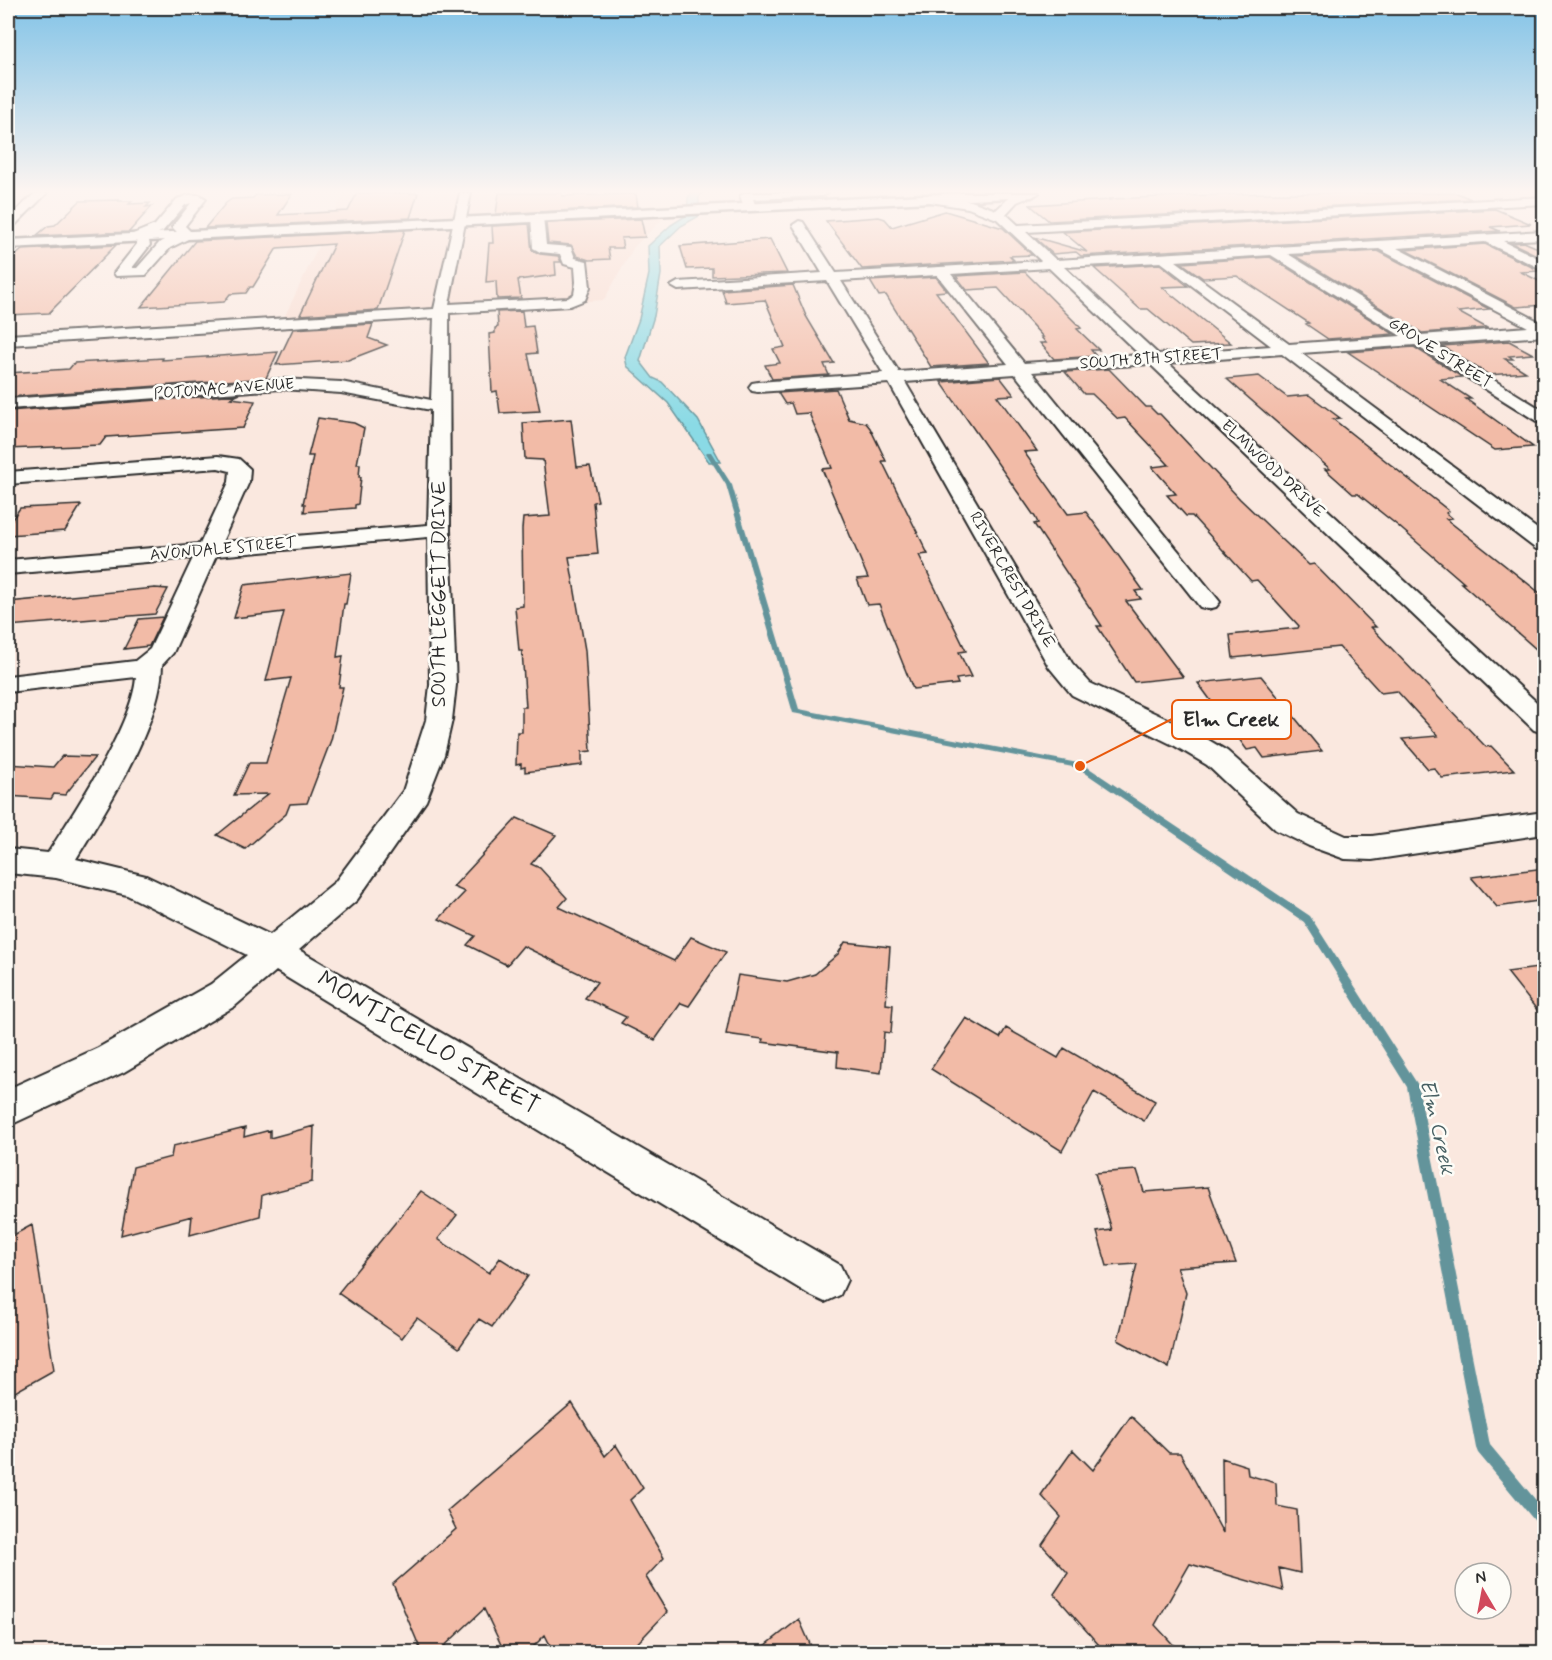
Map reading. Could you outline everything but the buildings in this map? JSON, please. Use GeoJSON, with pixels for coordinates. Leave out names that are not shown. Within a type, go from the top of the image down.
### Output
{"type":"FeatureCollection","features":[{"type":"Feature","properties":{"kind":"street"},"geometry":{"type":"LineString","coordinates":[[123,270],[121,273],[142,270]]}},
{"type":"Feature","properties":{"kind":"street","name":"SOUTH LEGGETT DRIVE"},"geometry":{"type":"LineString","coordinates":[[8,1108],[111,1060],[223,995],[346,891],[387,838],[416,794],[439,720],[443,684],[438,530],[439,407],[441,311],[449,270]]}},
{"type":"Feature","properties":{"kind":"street"},"geometry":{"type":"LineString","coordinates":[[8,340],[570,302],[580,298],[583,293],[582,270]]}},
{"type":"Feature","properties":{"kind":"street","name":"RIVERCREST DRIVE"},"geometry":{"type":"LineString","coordinates":[[827,270],[894,377],[1072,680],[1096,697],[1185,739],[1217,758],[1287,822],[1345,847],[1372,848],[1545,824]]}},
{"type":"Feature","properties":{"kind":"street"},"geometry":{"type":"LineString","coordinates":[[678,286],[934,270]]}},
{"type":"Feature","properties":{"kind":"street"},"geometry":{"type":"LineString","coordinates":[[941,270],[1208,602]]}},
{"type":"Feature","properties":{"kind":"street","name":"ELMWOOD DRIVE"},"geometry":{"type":"LineString","coordinates":[[1060,270],[1545,724]]}},
{"type":"Feature","properties":{"kind":"street"},"geometry":{"type":"LineString","coordinates":[[1181,270],[1545,544]]}},
{"type":"Feature","properties":{"kind":"street","name":"GROVE STREET"},"geometry":{"type":"LineString","coordinates":[[1306,270],[1545,418]]}},
{"type":"Feature","properties":{"kind":"street"},"geometry":{"type":"LineString","coordinates":[[1432,270],[1545,330]]}},
{"type":"Feature","properties":{"kind":"street","name":"SOUTH 8TH STREET"},"geometry":{"type":"LineString","coordinates":[[759,387],[1545,330]]}},
{"type":"Feature","properties":{"kind":"street","name":"POTOMAC AVENUE"},"geometry":{"type":"LineString","coordinates":[[8,404],[321,384],[364,390],[439,407]]}},
{"type":"Feature","properties":{"kind":"street"},"geometry":{"type":"LineString","coordinates":[[8,478],[232,463],[240,469],[239,482],[161,652],[142,668],[8,684]]}},
{"type":"Feature","properties":{"kind":"street","name":"AVONDALE STREET"},"geometry":{"type":"LineString","coordinates":[[8,567],[438,530]]}},
{"type":"Feature","properties":{"kind":"street"},"geometry":{"type":"LineString","coordinates":[[56,866],[87,816],[135,722],[151,673],[149,663]]}},
{"type":"Feature","properties":{"kind":"street","name":"MONTICELLO STREET"},"geometry":{"type":"LineString","coordinates":[[8,861],[56,866],[135,885],[273,952],[825,1280]]}},
{"type":"Feature","properties":{"kind":"shaded area"},"geometry":{"type":"Polygon","coordinates":[[[307,270],[621,270],[604,300],[283,320],[307,270]]]}},
{"type":"Feature","properties":{"kind":"water"},"geometry":{"type":"Polygon","coordinates":[[[649,270],[661,270],[654,316],[640,361],[653,378],[662,382],[698,420],[721,462],[709,462],[668,403],[627,366],[625,357],[639,319],[649,270]]]}},
{"type":"Feature","properties":{"kind":"waterway","name":"Elm Creek"},"geometry":{"type":"LineString","coordinates":[[709,453],[729,485],[796,711],[1080,766],[1307,919],[1412,1085],[1483,1448],[1544,1521]]}},
{"type":"Feature","properties":{"kind":"place","name":"Elm Creek"},"geometry":{"type":"Point","coordinates":[1080,766]}}]}
